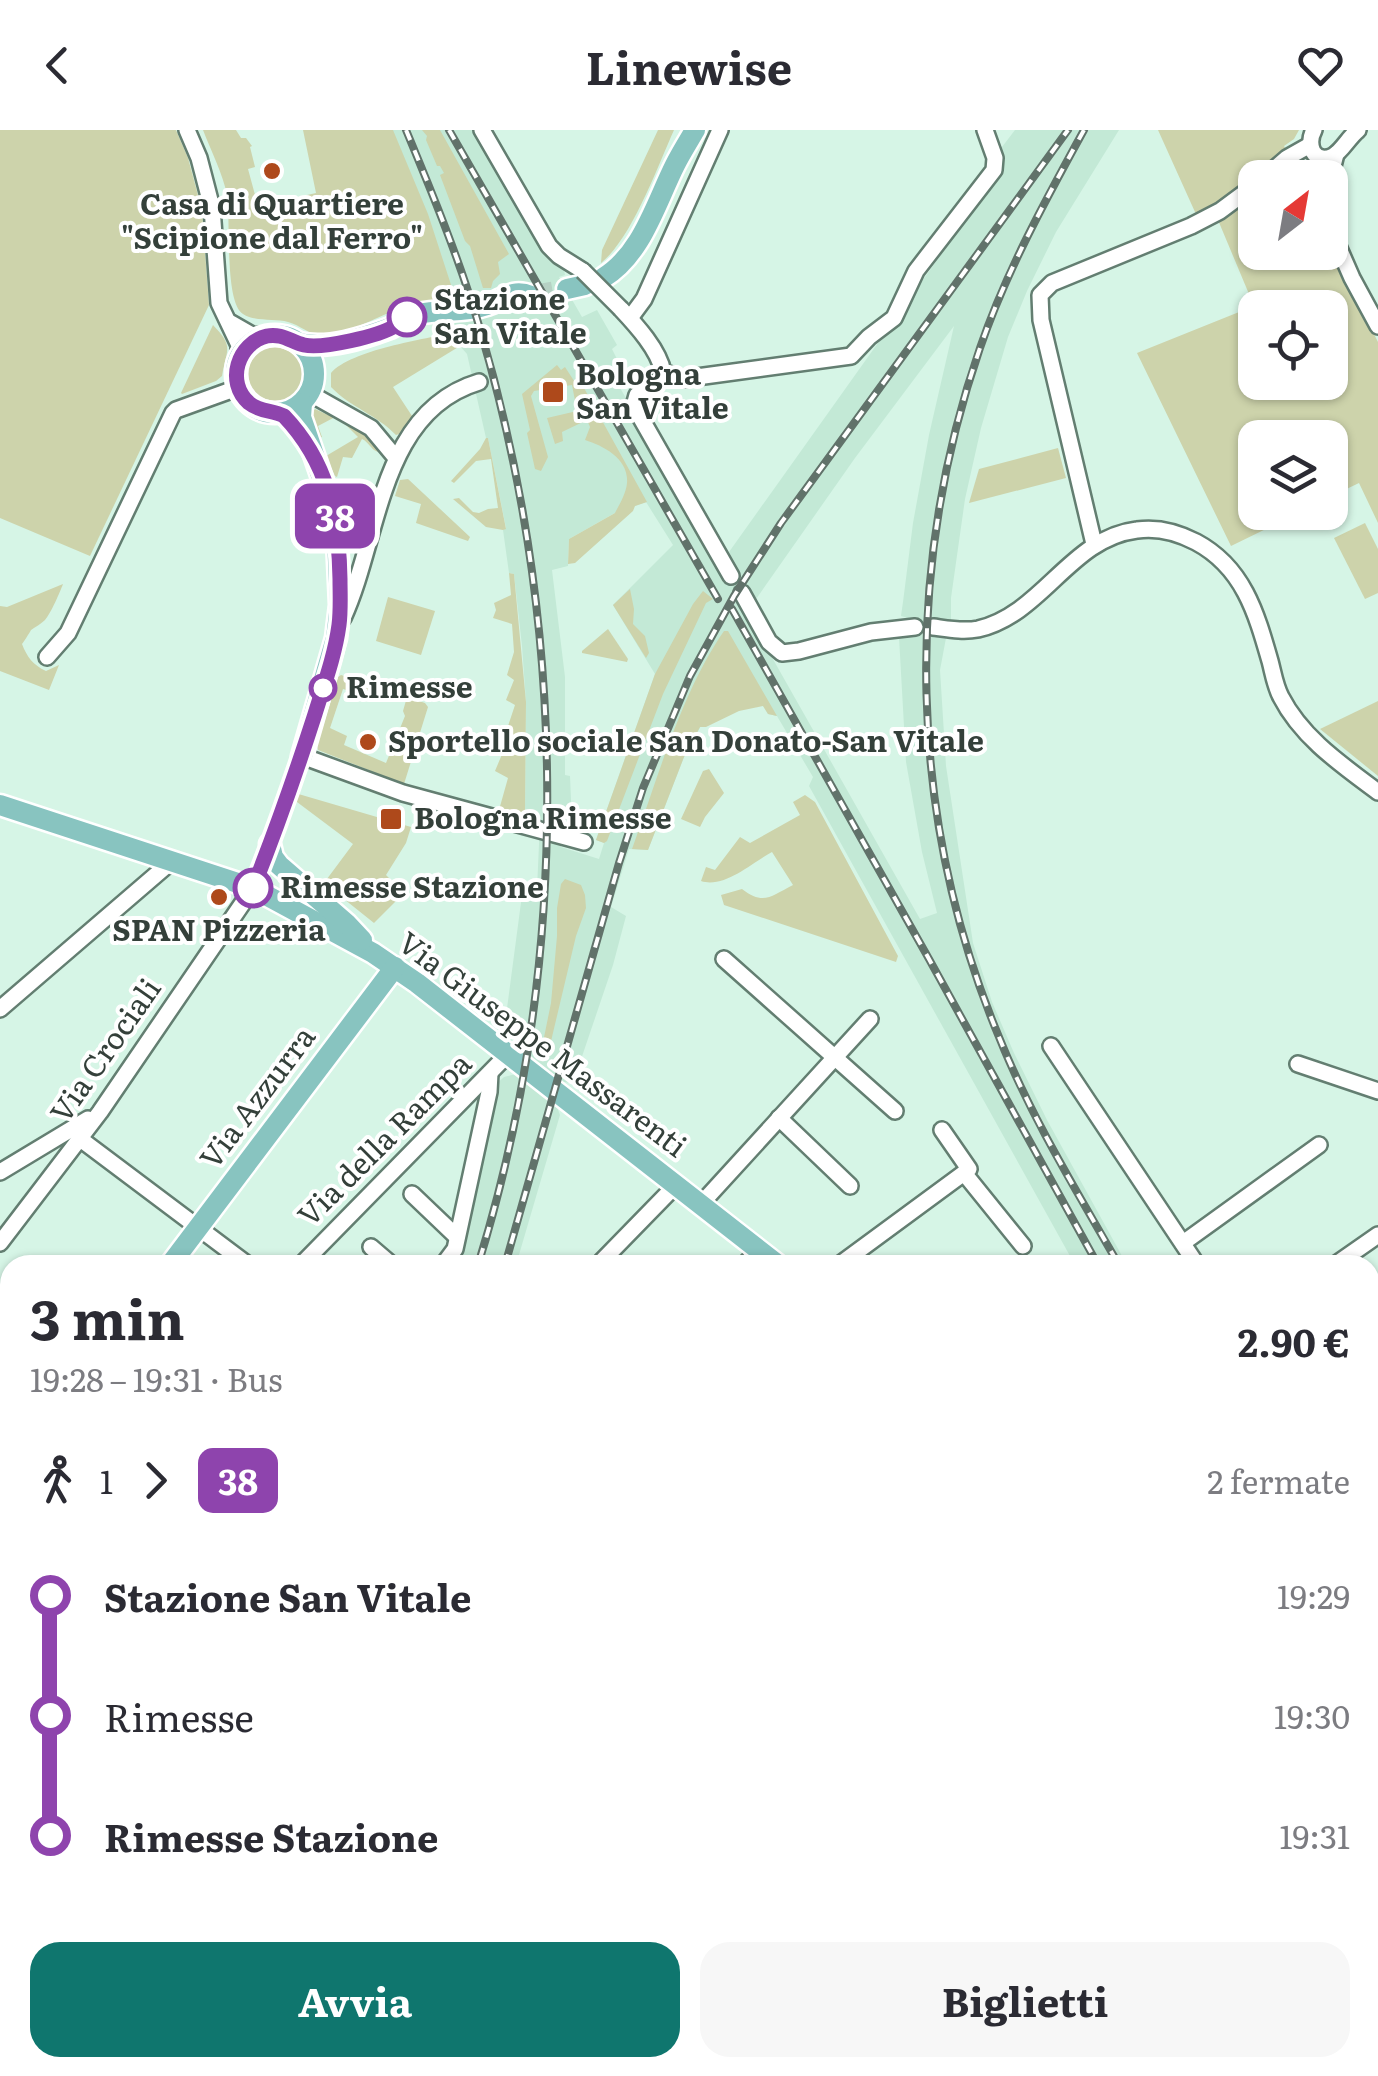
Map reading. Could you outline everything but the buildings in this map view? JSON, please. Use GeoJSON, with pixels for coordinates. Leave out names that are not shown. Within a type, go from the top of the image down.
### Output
{"type":"FeatureCollection","features":[{"type":"Feature","properties":{"kind":"main road"},"geometry":{"type":"LineString","coordinates":[[584,281],[620,266],[630,254],[691,130]]}},
{"type":"Feature","properties":{"kind":"main road"},"geometry":{"type":"LineString","coordinates":[[311,450],[278,413],[253,406],[237,388],[239,360],[247,348],[264,336],[283,336],[299,344],[317,346],[361,338],[396,326],[407,328],[442,320],[451,312],[492,304],[522,292],[532,295]]}},
{"type":"Feature","properties":{"kind":"main road"},"geometry":{"type":"LineString","coordinates":[[278,413],[308,389],[325,358],[361,338]]}},
{"type":"Feature","properties":{"kind":"main road"},"geometry":{"type":"LineString","coordinates":[[299,344],[311,360],[301,417],[336,518],[340,554],[339,626],[302,756]]}},
{"type":"Feature","properties":{"kind":"main road","name":"Via Giuseppe Massarenti"},"geometry":{"type":"LineString","coordinates":[[5,811],[253,888],[372,953],[701,1204],[749,1255]]}},
{"type":"Feature","properties":{"kind":"main road","name":"Via Giuseppe Massarenti"},"geometry":{"type":"LineString","coordinates":[[253,888],[270,844],[279,865],[346,924],[372,953]]}},
{"type":"Feature","properties":{"kind":"main road","name":"Via Azzurra"},"geometry":{"type":"LineString","coordinates":[[177,1255],[395,967]]}},
{"type":"Feature","properties":{"kind":"street"},"geometry":{"type":"LineString","coordinates":[[188,130],[204,170],[212,208],[219,304],[239,345],[239,360]]}},
{"type":"Feature","properties":{"kind":"street"},"geometry":{"type":"LineString","coordinates":[[482,130],[550,246],[628,317],[660,361],[663,372],[636,395],[634,406],[731,576]]}},
{"type":"Feature","properties":{"kind":"street"},"geometry":{"type":"LineString","coordinates":[[628,317],[644,299],[720,130]]}},
{"type":"Feature","properties":{"kind":"street"},"geometry":{"type":"LineString","coordinates":[[663,372],[682,379],[846,358],[858,351],[894,318],[916,271],[994,170],[995,158],[984,130]]}},
{"type":"Feature","properties":{"kind":"street"},"geometry":{"type":"LineString","coordinates":[[1285,160],[1342,139],[1337,130]]}},
{"type":"Feature","properties":{"kind":"street"},"geometry":{"type":"LineString","coordinates":[[1324,147],[1358,130]]}},
{"type":"Feature","properties":{"kind":"street"},"geometry":{"type":"LineString","coordinates":[[1324,147],[1334,191],[1333,238],[1378,326]]}},
{"type":"Feature","properties":{"kind":"street"},"geometry":{"type":"LineString","coordinates":[[1094,544],[1041,320],[1040,295],[1052,283],[1191,226],[1238,197]]}},
{"type":"Feature","properties":{"kind":"street"},"geometry":{"type":"LineString","coordinates":[[228,321],[252,336],[264,336]]}},
{"type":"Feature","properties":{"kind":"street"},"geometry":{"type":"LineString","coordinates":[[339,626],[354,594],[396,458],[406,439],[425,417],[460,389],[479,382]]}},
{"type":"Feature","properties":{"kind":"street"},"geometry":{"type":"LineString","coordinates":[[47,657],[68,633],[173,413],[237,388]]}},
{"type":"Feature","properties":{"kind":"street"},"geometry":{"type":"LineString","coordinates":[[308,389],[371,428],[396,458]]}},
{"type":"Feature","properties":{"kind":"street"},"geometry":{"type":"LineString","coordinates":[[933,627],[975,630],[1006,618],[1026,606],[1094,544],[1113,536],[1160,529],[1184,536],[1227,564],[1244,587],[1285,704],[1324,751],[1378,792]]}},
{"type":"Feature","properties":{"kind":"street"},"geometry":{"type":"LineString","coordinates":[[340,554],[364,557]]}},
{"type":"Feature","properties":{"kind":"street"},"geometry":{"type":"LineString","coordinates":[[742,594],[769,642],[782,653],[870,632],[916,628]]}},
{"type":"Feature","properties":{"kind":"street"},"geometry":{"type":"LineString","coordinates":[[302,756],[403,794],[584,842]]}},
{"type":"Feature","properties":{"kind":"street"},"geometry":{"type":"LineString","coordinates":[[0,1009],[172,861]]}},
{"type":"Feature","properties":{"kind":"street","name":"Via Crociali"},"geometry":{"type":"LineString","coordinates":[[0,1243],[100,1112],[253,888]]}},
{"type":"Feature","properties":{"kind":"street"},"geometry":{"type":"LineString","coordinates":[[724,959],[895,1111]]}},
{"type":"Feature","properties":{"kind":"street"},"geometry":{"type":"LineString","coordinates":[[701,1204],[870,1020]]}},
{"type":"Feature","properties":{"kind":"street"},"geometry":{"type":"LineString","coordinates":[[1051,1046],[1190,1255]]}},
{"type":"Feature","properties":{"kind":"street","name":"Via della Rampa"},"geometry":{"type":"LineString","coordinates":[[310,1255],[508,1054]]}},
{"type":"Feature","properties":{"kind":"street"},"geometry":{"type":"LineString","coordinates":[[1298,1064],[1378,1091]]}},
{"type":"Feature","properties":{"kind":"street"},"geometry":{"type":"LineString","coordinates":[[450,1255],[455,1249],[490,1073]]}},
{"type":"Feature","properties":{"kind":"street"},"geometry":{"type":"LineString","coordinates":[[0,1172],[100,1112]]}},
{"type":"Feature","properties":{"kind":"street"},"geometry":{"type":"LineString","coordinates":[[779,1118],[850,1186]]}},
{"type":"Feature","properties":{"kind":"street"},"geometry":{"type":"LineString","coordinates":[[852,1255],[969,1169],[942,1130]]}},
{"type":"Feature","properties":{"kind":"street"},"geometry":{"type":"LineString","coordinates":[[78,1138],[234,1255]]}},
{"type":"Feature","properties":{"kind":"street"},"geometry":{"type":"LineString","coordinates":[[1182,1243],[1318,1145]]}},
{"type":"Feature","properties":{"kind":"street"},"geometry":{"type":"LineString","coordinates":[[964,1172],[1023,1246]]}},
{"type":"Feature","properties":{"kind":"street","name":"Via Giuseppe Massarenti"},"geometry":{"type":"LineString","coordinates":[[608,1255],[676,1185]]}},
{"type":"Feature","properties":{"kind":"street"},"geometry":{"type":"LineString","coordinates":[[412,1194],[457,1238]]}},
{"type":"Feature","properties":{"kind":"street"},"geometry":{"type":"LineString","coordinates":[[1349,1255],[1378,1234]]}},
{"type":"Feature","properties":{"kind":"street"},"geometry":{"type":"LineString","coordinates":[[372,1248],[380,1255]]}},
{"type":"Feature","properties":{"kind":"shaded area"},"geometry":{"type":"Polygon","coordinates":[[[0,130],[176,130],[202,210],[209,305],[90,556],[0,518],[0,130]]]}},
{"type":"Feature","properties":{"kind":"shaded area"},"geometry":{"type":"Polygon","coordinates":[[[203,130],[236,130],[252,146],[255,167],[248,169],[258,206],[316,193],[303,130],[393,130],[428,214],[454,294],[324,335],[288,322],[243,314],[233,294],[227,195],[203,130]]]}},
{"type":"Feature","properties":{"kind":"shaded area"},"geometry":{"type":"Polygon","coordinates":[[[378,130],[474,130],[541,248],[563,265],[565,275],[559,277],[582,317],[597,310],[617,345],[612,349],[620,365],[612,374],[730,578],[736,568],[729,552],[994,180],[1002,147],[1015,130],[1119,130],[1056,232],[1008,337],[965,499],[951,620],[933,620],[933,634],[946,638],[940,670],[946,766],[973,943],[1014,1053],[1121,1255],[1069,1255],[809,786],[813,777],[777,716],[768,714],[745,676],[714,702],[684,757],[648,850],[629,849],[611,907],[626,916],[613,965],[573,1083],[564,1082],[557,1107],[560,1115],[519,1255],[458,1255],[495,1085],[516,1074],[522,1047],[504,1031],[522,895],[537,889],[540,822],[525,819],[526,702],[514,574],[509,573],[503,530],[506,528],[488,438],[467,354],[460,346],[449,298],[378,130]],[[954,326],[754,602],[739,599],[920,919],[937,913],[906,762],[899,637],[915,634],[915,620],[901,616],[929,435],[954,326]],[[646,502],[613,514],[569,539],[568,566],[552,570],[565,677],[565,775],[570,776],[572,824],[562,825],[561,847],[599,859],[604,843],[596,840],[655,674],[613,605],[673,545],[646,502]]]}},
{"type":"Feature","properties":{"kind":"shaded area"},"geometry":{"type":"Polygon","coordinates":[[[422,130],[440,130],[509,254],[498,262],[500,274],[491,288],[483,288],[440,175],[444,173],[437,166],[422,130]]]}},
{"type":"Feature","properties":{"kind":"shaded area"},"geometry":{"type":"Polygon","coordinates":[[[658,130],[674,130],[633,220],[601,263],[602,250],[658,130]]]}},
{"type":"Feature","properties":{"kind":"shaded area"},"geometry":{"type":"Polygon","coordinates":[[[1158,130],[1299,130],[1284,146],[1291,160],[1238,160],[1238,268],[1218,220],[1195,212],[1158,130]]]}},
{"type":"Feature","properties":{"kind":"shaded area"},"geometry":{"type":"Polygon","coordinates":[[[1239,270],[1341,270],[1378,342],[1378,523],[1359,483],[1348,488],[1348,420],[1238,420],[1238,530],[1264,530],[1231,546],[1137,353],[1238,312],[1238,400],[1348,400],[1348,290],[1247,290],[1239,270]]]}},
{"type":"Feature","properties":{"kind":"shaded area"},"geometry":{"type":"Polygon","coordinates":[[[213,325],[227,348],[222,376],[182,394],[181,393],[213,325]]]}},
{"type":"Feature","properties":{"kind":"shaded area"},"geometry":{"type":"Polygon","coordinates":[[[456,332],[460,346],[393,387],[414,419],[399,434],[331,387],[331,373],[355,358],[389,346],[456,332]]]}},
{"type":"Feature","properties":{"kind":"shaded area"},"geometry":{"type":"Polygon","coordinates":[[[275,346],[295,355],[304,375],[295,395],[275,404],[255,395],[246,375],[255,355],[275,346]]]}},
{"type":"Feature","properties":{"kind":"shaded area"},"geometry":{"type":"Polygon","coordinates":[[[557,365],[561,370],[565,367],[578,387],[584,388],[647,502],[635,506],[575,563],[568,564],[569,539],[615,513],[627,475],[614,455],[585,440],[590,427],[587,420],[562,432],[563,441],[555,444],[547,418],[577,411],[572,385],[534,391],[531,396],[548,457],[541,471],[535,469],[522,394],[557,365]]]}},
{"type":"Feature","properties":{"kind":"shaded area"},"geometry":{"type":"Polygon","coordinates":[[[315,409],[328,415],[331,411],[374,436],[381,446],[378,452],[362,439],[352,458],[343,457],[335,476],[326,456],[358,437],[337,416],[318,426],[322,437],[318,438],[310,415],[315,409]]]}},
{"type":"Feature","properties":{"kind":"shaded area"},"geometry":{"type":"Polygon","coordinates":[[[488,438],[506,529],[503,530],[486,527],[453,499],[459,498],[473,512],[498,508],[491,459],[476,461],[454,483],[451,481],[488,438]]]}},
{"type":"Feature","properties":{"kind":"shaded area"},"geometry":{"type":"Polygon","coordinates":[[[1058,448],[1066,478],[969,503],[979,469],[1058,448]]]}},
{"type":"Feature","properties":{"kind":"shaded area"},"geometry":{"type":"Polygon","coordinates":[[[408,479],[470,537],[468,541],[416,523],[421,504],[395,496],[400,480],[408,479]]]}},
{"type":"Feature","properties":{"kind":"shaded area"},"geometry":{"type":"Polygon","coordinates":[[[1365,523],[1378,549],[1378,593],[1365,599],[1334,538],[1365,523]]]}},
{"type":"Feature","properties":{"kind":"shaded area"},"geometry":{"type":"Polygon","coordinates":[[[509,573],[514,574],[526,702],[525,816],[499,810],[508,778],[495,771],[508,740],[515,705],[506,700],[514,680],[507,675],[514,652],[512,624],[493,618],[494,603],[511,595],[509,573]]]}},
{"type":"Feature","properties":{"kind":"shaded area"},"geometry":{"type":"Polygon","coordinates":[[[63,584],[47,617],[22,644],[41,669],[46,671],[59,665],[49,690],[0,671],[0,606],[7,607],[63,584]]]}},
{"type":"Feature","properties":{"kind":"shaded area"},"geometry":{"type":"Polygon","coordinates":[[[630,589],[633,624],[645,636],[649,653],[646,658],[613,605],[630,589]]]}},
{"type":"Feature","properties":{"kind":"shaded area"},"geometry":{"type":"Polygon","coordinates":[[[703,591],[713,599],[706,603],[663,694],[607,841],[596,840],[655,674],[703,591]]]}},
{"type":"Feature","properties":{"kind":"shaded area"},"geometry":{"type":"Polygon","coordinates":[[[388,597],[435,611],[421,655],[376,641],[388,597]]]}},
{"type":"Feature","properties":{"kind":"shaded area"},"geometry":{"type":"Polygon","coordinates":[[[608,629],[628,659],[627,662],[582,653],[608,629]]]}},
{"type":"Feature","properties":{"kind":"shaded area"},"geometry":{"type":"Polygon","coordinates":[[[724,631],[728,631],[777,716],[768,714],[763,706],[700,727],[684,757],[648,850],[632,849],[683,708],[724,631]]]}},
{"type":"Feature","properties":{"kind":"shaded area"},"geometry":{"type":"Polygon","coordinates":[[[341,675],[392,691],[389,697],[343,689],[330,728],[347,736],[344,745],[386,763],[405,716],[407,697],[428,707],[404,784],[318,750],[341,675]]]}},
{"type":"Feature","properties":{"kind":"shaded area"},"geometry":{"type":"Polygon","coordinates":[[[1378,701],[1378,776],[1320,729],[1378,701]]]}},
{"type":"Feature","properties":{"kind":"shaded area"},"geometry":{"type":"Polygon","coordinates":[[[709,769],[724,793],[700,827],[681,819],[703,771],[709,769]]]}},
{"type":"Feature","properties":{"kind":"shaded area"},"geometry":{"type":"Polygon","coordinates":[[[295,793],[411,827],[386,875],[404,893],[374,923],[324,883],[353,844],[293,799],[295,793]]]}},
{"type":"Feature","properties":{"kind":"shaded area"},"geometry":{"type":"Polygon","coordinates":[[[805,795],[815,802],[898,956],[896,962],[724,905],[721,895],[742,889],[768,898],[793,885],[772,852],[729,878],[701,881],[706,867],[715,870],[740,837],[750,843],[800,815],[793,802],[805,795]]]}},
{"type":"Feature","properties":{"kind":"shaded area"},"geometry":{"type":"Polygon","coordinates":[[[565,879],[581,885],[586,908],[547,1058],[541,1052],[551,1003],[557,908],[565,879]]]}},
{"type":"Feature","properties":{"kind":"tunnel"},"geometry":{"type":"LineString","coordinates":[[533,295],[567,289]]}},
{"type":"Feature","properties":{"kind":"railway"},"geometry":{"type":"LineString","coordinates":[[406,130],[472,304],[509,444],[530,560],[543,679],[547,797],[543,916],[530,1034],[508,1151],[481,1255]]}},
{"type":"Feature","properties":{"kind":"railway"},"geometry":{"type":"LineString","coordinates":[[449,130],[718,599]]}},
{"type":"Feature","properties":{"kind":"railway"},"geometry":{"type":"LineString","coordinates":[[508,1255],[619,863],[643,788],[690,676],[734,596],[781,523],[1068,130]]}},
{"type":"Feature","properties":{"kind":"railway"},"geometry":{"type":"LineString","coordinates":[[1084,130],[1002,292],[980,348],[955,433],[938,519],[928,607],[926,694],[933,782],[947,869],[969,954],[1025,1096],[1113,1255]]}},
{"type":"Feature","properties":{"kind":"railway"},"geometry":{"type":"LineString","coordinates":[[732,609],[1092,1255]]}},
{"type":"Feature","properties":{"kind":"bus line","name":"38"},"geometry":{"type":"LineString","coordinates":[[253,888],[290,793],[330,662],[339,626],[340,554],[336,518],[311,450],[284,416],[264,412],[244,398],[237,388],[239,360],[264,336],[278,335],[299,344],[326,345],[396,326],[407,317]]}},
{"type":"Feature","properties":{"kind":"place","name":"Casa di Quartiere \"Scipione dal Ferro\""},"geometry":{"type":"Point","coordinates":[272,171]}},
{"type":"Feature","properties":{"kind":"place","name":"Stazione San Vitale"},"geometry":{"type":"Point","coordinates":[407,317]}},
{"type":"Feature","properties":{"kind":"place","name":"Bologna San Vitale"},"geometry":{"type":"Point","coordinates":[553,392]}},
{"type":"Feature","properties":{"kind":"place","name":"Rimesse"},"geometry":{"type":"Point","coordinates":[323,688]}},
{"type":"Feature","properties":{"kind":"place","name":"Sportello sociale San Donato-San Vitale"},"geometry":{"type":"Point","coordinates":[368,742]}},
{"type":"Feature","properties":{"kind":"place","name":"Bologna Rimesse"},"geometry":{"type":"Point","coordinates":[391,819]}},
{"type":"Feature","properties":{"kind":"place","name":"Rimesse Stazione"},"geometry":{"type":"Point","coordinates":[253,888]}},
{"type":"Feature","properties":{"kind":"place","name":"SPAN Pizzeria"},"geometry":{"type":"Point","coordinates":[219,897]}}]}
